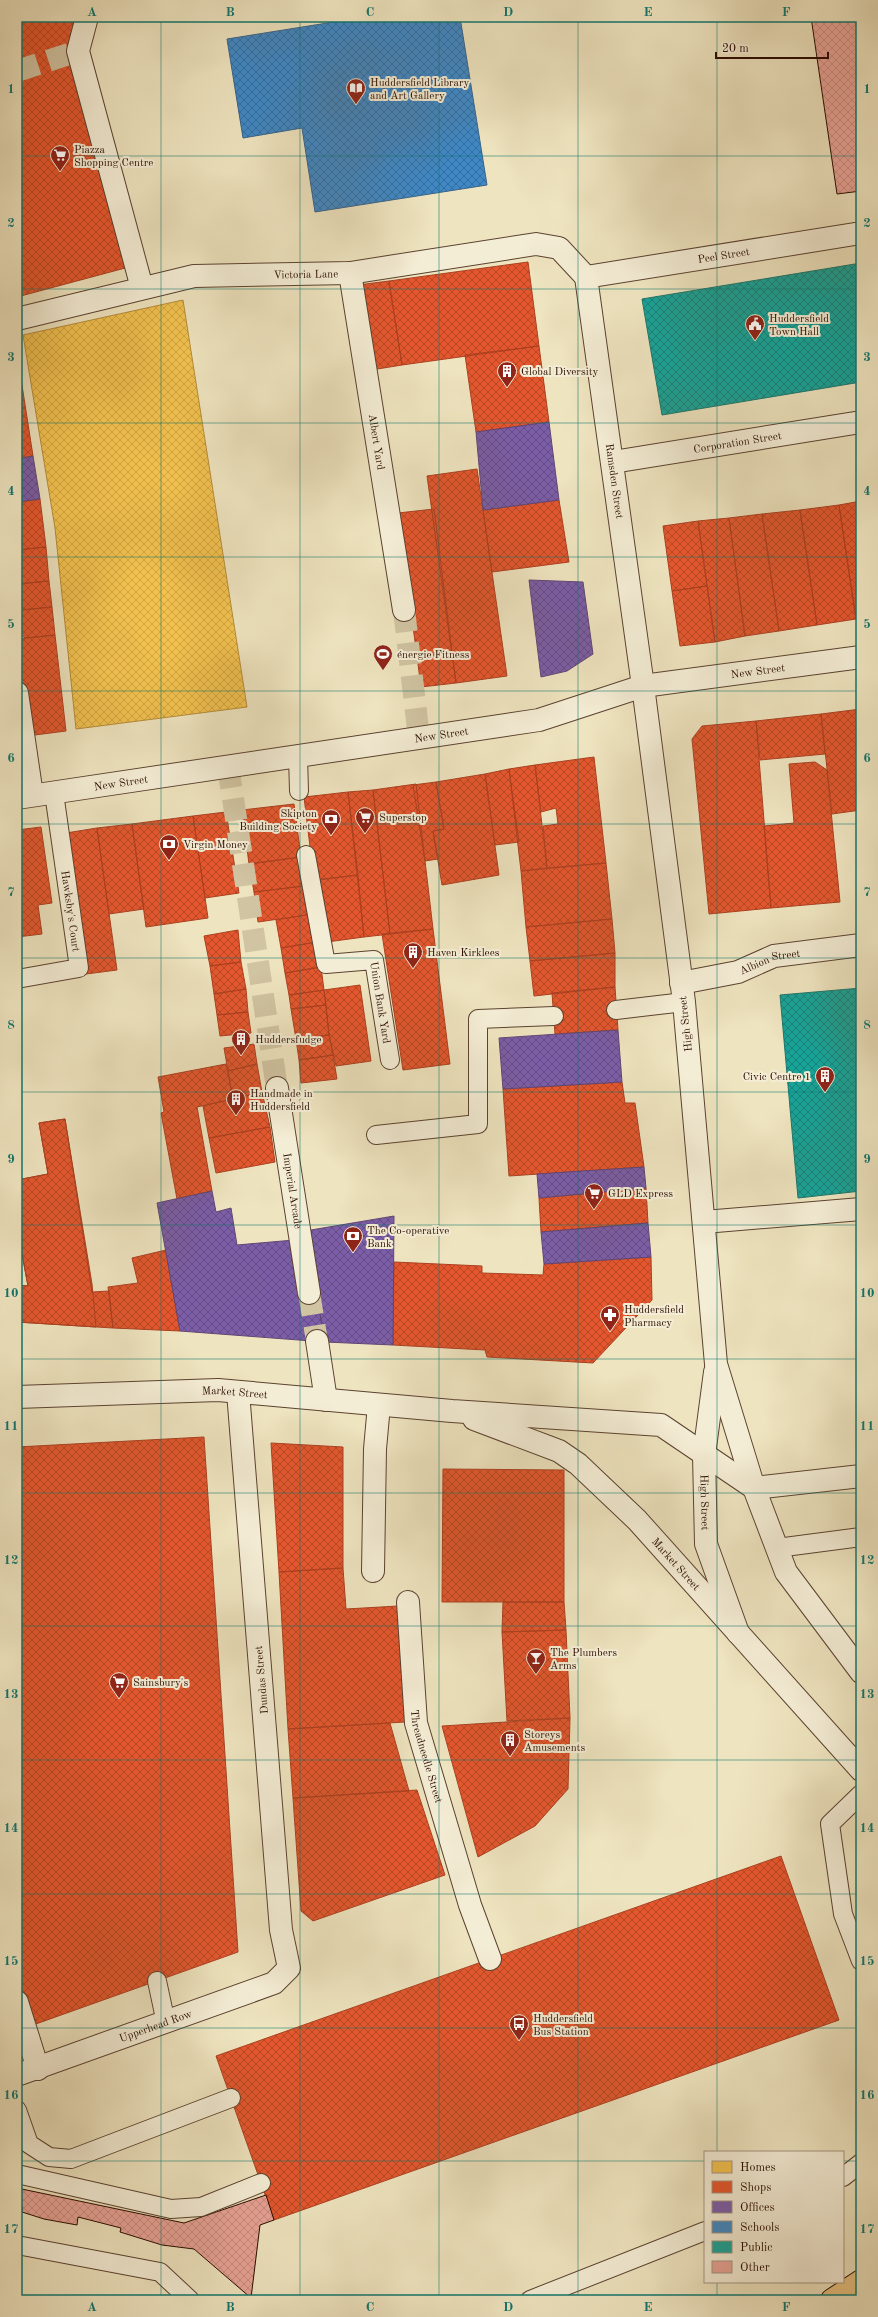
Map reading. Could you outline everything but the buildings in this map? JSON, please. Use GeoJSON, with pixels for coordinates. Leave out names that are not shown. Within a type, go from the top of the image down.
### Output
{"type":"FeatureCollection","features":[{"type":"Feature","properties":{"kind":"highway"},"geometry":{"type":"LineString","coordinates":[[832,2300],[861,2281]]}},
{"type":"Feature","properties":{"kind":"highway"},"geometry":{"type":"LineString","coordinates":[[848,2300],[861,2295]]}},
{"type":"Feature","properties":{"kind":"street"},"geometry":{"type":"LineString","coordinates":[[87,17],[78,52],[142,288]]}},
{"type":"Feature","properties":{"kind":"street","name":"Peel Street"},"geometry":{"type":"LineString","coordinates":[[586,276],[861,233]]}},
{"type":"Feature","properties":{"kind":"street","name":"Victoria Lane"},"geometry":{"type":"LineString","coordinates":[[17,319],[194,276],[350,273],[536,244],[559,248],[586,276]]}},
{"type":"Feature","properties":{"kind":"street","name":"Albert Yard"},"geometry":{"type":"LineString","coordinates":[[350,273],[404,610]]}},
{"type":"Feature","properties":{"kind":"street","name":"Ramsden Street"},"geometry":{"type":"LineString","coordinates":[[586,276],[643,686]]}},
{"type":"Feature","properties":{"kind":"street","name":"Corporation Street"},"geometry":{"type":"LineString","coordinates":[[613,462],[861,422]]}},
{"type":"Feature","properties":{"kind":"street","name":"New Street"},"geometry":{"type":"LineString","coordinates":[[25,796],[54,793],[539,720],[643,686],[861,657]]}},
{"type":"Feature","properties":{"kind":"street","name":"High Street"},"geometry":{"type":"LineString","coordinates":[[643,686],[682,992],[716,1364],[754,1488]]}},
{"type":"Feature","properties":{"kind":"street"},"geometry":{"type":"LineString","coordinates":[[17,693],[25,796]]}},
{"type":"Feature","properties":{"kind":"street","name":"Albion Street"},"geometry":{"type":"LineString","coordinates":[[682,992],[738,972],[774,956],[861,945]]}},
{"type":"Feature","properties":{"kind":"street","name":"Imperial Arcade"},"geometry":{"type":"LineString","coordinates":[[277,1088],[309,1293]]}},
{"type":"Feature","properties":{"kind":"street"},"geometry":{"type":"LineString","coordinates":[[704,1222],[861,1209]]}},
{"type":"Feature","properties":{"kind":"street"},"geometry":{"type":"LineString","coordinates":[[317,1341],[326,1400]]}},
{"type":"Feature","properties":{"kind":"street","name":"High Street"},"geometry":{"type":"LineString","coordinates":[[716,1364],[704,1455],[706,1544],[739,1636]]}},
{"type":"Feature","properties":{"kind":"street","name":"Market Street"},"geometry":{"type":"LineString","coordinates":[[17,1397],[218,1390],[452,1411],[661,1425],[754,1488]]}},
{"type":"Feature","properties":{"kind":"street","name":"Dundas Street"},"geometry":{"type":"LineString","coordinates":[[238,1392],[281,1930],[289,1968]]}},
{"type":"Feature","properties":{"kind":"street"},"geometry":{"type":"LineString","coordinates":[[373,1571],[375,1449],[379,1404]]}},
{"type":"Feature","properties":{"kind":"street","name":"Market Street"},"geometry":{"type":"LineString","coordinates":[[452,1411],[559,1451],[578,1464],[637,1520],[739,1636],[861,1770]]}},
{"type":"Feature","properties":{"kind":"street"},"geometry":{"type":"LineString","coordinates":[[861,1476],[754,1488],[786,1572],[861,1672]]}},
{"type":"Feature","properties":{"kind":"street","name":"Threadneedle Street"},"geometry":{"type":"LineString","coordinates":[[408,1602],[416,1723],[470,1905],[490,1960]]}},
{"type":"Feature","properties":{"kind":"street","name":"Upperhead Row"},"geometry":{"type":"LineString","coordinates":[[17,2075],[38,2069],[274,1983],[289,1968]]}},
{"type":"Feature","properties":{"kind":"street"},"geometry":{"type":"LineString","coordinates":[[17,2002],[38,2069]]}},
{"type":"Feature","properties":{"kind":"lane"},"geometry":{"type":"LineString","coordinates":[[298,756],[299,791]]}},
{"type":"Feature","properties":{"kind":"lane","name":"Hawksby's Court"},"geometry":{"type":"LineString","coordinates":[[17,979],[79,968],[54,793]]}},
{"type":"Feature","properties":{"kind":"lane","name":"Union Bank Yard"},"geometry":{"type":"LineString","coordinates":[[306,855],[326,964],[374,960],[390,1060]]}},
{"type":"Feature","properties":{"kind":"lane"},"geometry":{"type":"LineString","coordinates":[[616,1010],[682,992]]}},
{"type":"Feature","properties":{"kind":"lane"},"geometry":{"type":"LineString","coordinates":[[376,1135],[478,1124],[478,1018],[554,1016]]}},
{"type":"Feature","properties":{"kind":"lane"},"geometry":{"type":"LineString","coordinates":[[777,1548],[861,1536]]}},
{"type":"Feature","properties":{"kind":"lane"},"geometry":{"type":"LineString","coordinates":[[861,1794],[830,1824],[843,1914],[861,1960]]}},
{"type":"Feature","properties":{"kind":"lane"},"geometry":{"type":"LineString","coordinates":[[157,1981],[166,2023]]}},
{"type":"Feature","properties":{"kind":"lane"},"geometry":{"type":"LineString","coordinates":[[17,2110],[29,2144],[49,2157],[71,2159],[231,2098]]}},
{"type":"Feature","properties":{"kind":"lane"},"geometry":{"type":"LineString","coordinates":[[844,2176],[861,2163]]}},
{"type":"Feature","properties":{"kind":"lane"},"geometry":{"type":"LineString","coordinates":[[17,2174],[171,2209],[201,2207],[262,2183]]}},
{"type":"Feature","properties":{"kind":"lane"},"geometry":{"type":"LineString","coordinates":[[530,2300],[704,2231]]}},
{"type":"Feature","properties":{"kind":"lane"},"geometry":{"type":"LineString","coordinates":[[17,2245],[160,2272],[190,2300]]}},
{"type":"Feature","properties":{"kind":"tunnel"},"geometry":{"type":"LineString","coordinates":[[17,71],[78,51]]}},
{"type":"Feature","properties":{"kind":"tunnel"},"geometry":{"type":"LineString","coordinates":[[404,610],[419,738]]}},
{"type":"Feature","properties":{"kind":"tunnel"},"geometry":{"type":"LineString","coordinates":[[228,766],[277,1088]]}},
{"type":"Feature","properties":{"kind":"tunnel"},"geometry":{"type":"LineString","coordinates":[[309,1293],[317,1341]]}},
{"type":"Feature","properties":{"kind":"place","name":"Huddersfield Library and Art Gallery"},"geometry":{"type":"Point","coordinates":[356,105]}},
{"type":"Feature","properties":{"kind":"place","name":"Piazza Shopping Centre"},"geometry":{"type":"Point","coordinates":[60,172]}},
{"type":"Feature","properties":{"kind":"place","name":"Huddersfield Town Hall"},"geometry":{"type":"Point","coordinates":[755,341]}},
{"type":"Feature","properties":{"kind":"place","name":"Global Diversity"},"geometry":{"type":"Point","coordinates":[507,388]}},
{"type":"Feature","properties":{"kind":"place","name":"énergie Fitness"},"geometry":{"type":"Point","coordinates":[383,671]}},
{"type":"Feature","properties":{"kind":"place","name":"Superstop"},"geometry":{"type":"Point","coordinates":[365,834]}},
{"type":"Feature","properties":{"kind":"place","name":"Skipton Building Society"},"geometry":{"type":"Point","coordinates":[331,836]}},
{"type":"Feature","properties":{"kind":"place","name":"Virgin Money"},"geometry":{"type":"Point","coordinates":[169,861]}},
{"type":"Feature","properties":{"kind":"place","name":"Haven Kirklees"},"geometry":{"type":"Point","coordinates":[413,969]}},
{"type":"Feature","properties":{"kind":"place","name":"Huddersfudge"},"geometry":{"type":"Point","coordinates":[241,1056]}},
{"type":"Feature","properties":{"kind":"place","name":"Civic Centre 1"},"geometry":{"type":"Point","coordinates":[825,1093]}},
{"type":"Feature","properties":{"kind":"place","name":"Handmade in Huddersfield"},"geometry":{"type":"Point","coordinates":[236,1116]}},
{"type":"Feature","properties":{"kind":"place","name":"GLD Express"},"geometry":{"type":"Point","coordinates":[594,1210]}},
{"type":"Feature","properties":{"kind":"place","name":"The Co-operative Bank"},"geometry":{"type":"Point","coordinates":[353,1253]}},
{"type":"Feature","properties":{"kind":"place","name":"Huddersfield Pharmacy"},"geometry":{"type":"Point","coordinates":[610,1332]}},
{"type":"Feature","properties":{"kind":"place","name":"The Plumbers Arms"},"geometry":{"type":"Point","coordinates":[536,1675]}},
{"type":"Feature","properties":{"kind":"place","name":"Sainsbury's"},"geometry":{"type":"Point","coordinates":[119,1699]}},
{"type":"Feature","properties":{"kind":"place","name":"Storeys Amusements"},"geometry":{"type":"Point","coordinates":[510,1757]}},
{"type":"Feature","properties":{"kind":"place","name":"Huddersfield Bus Station"},"geometry":{"type":"Point","coordinates":[519,2041]}}]}
